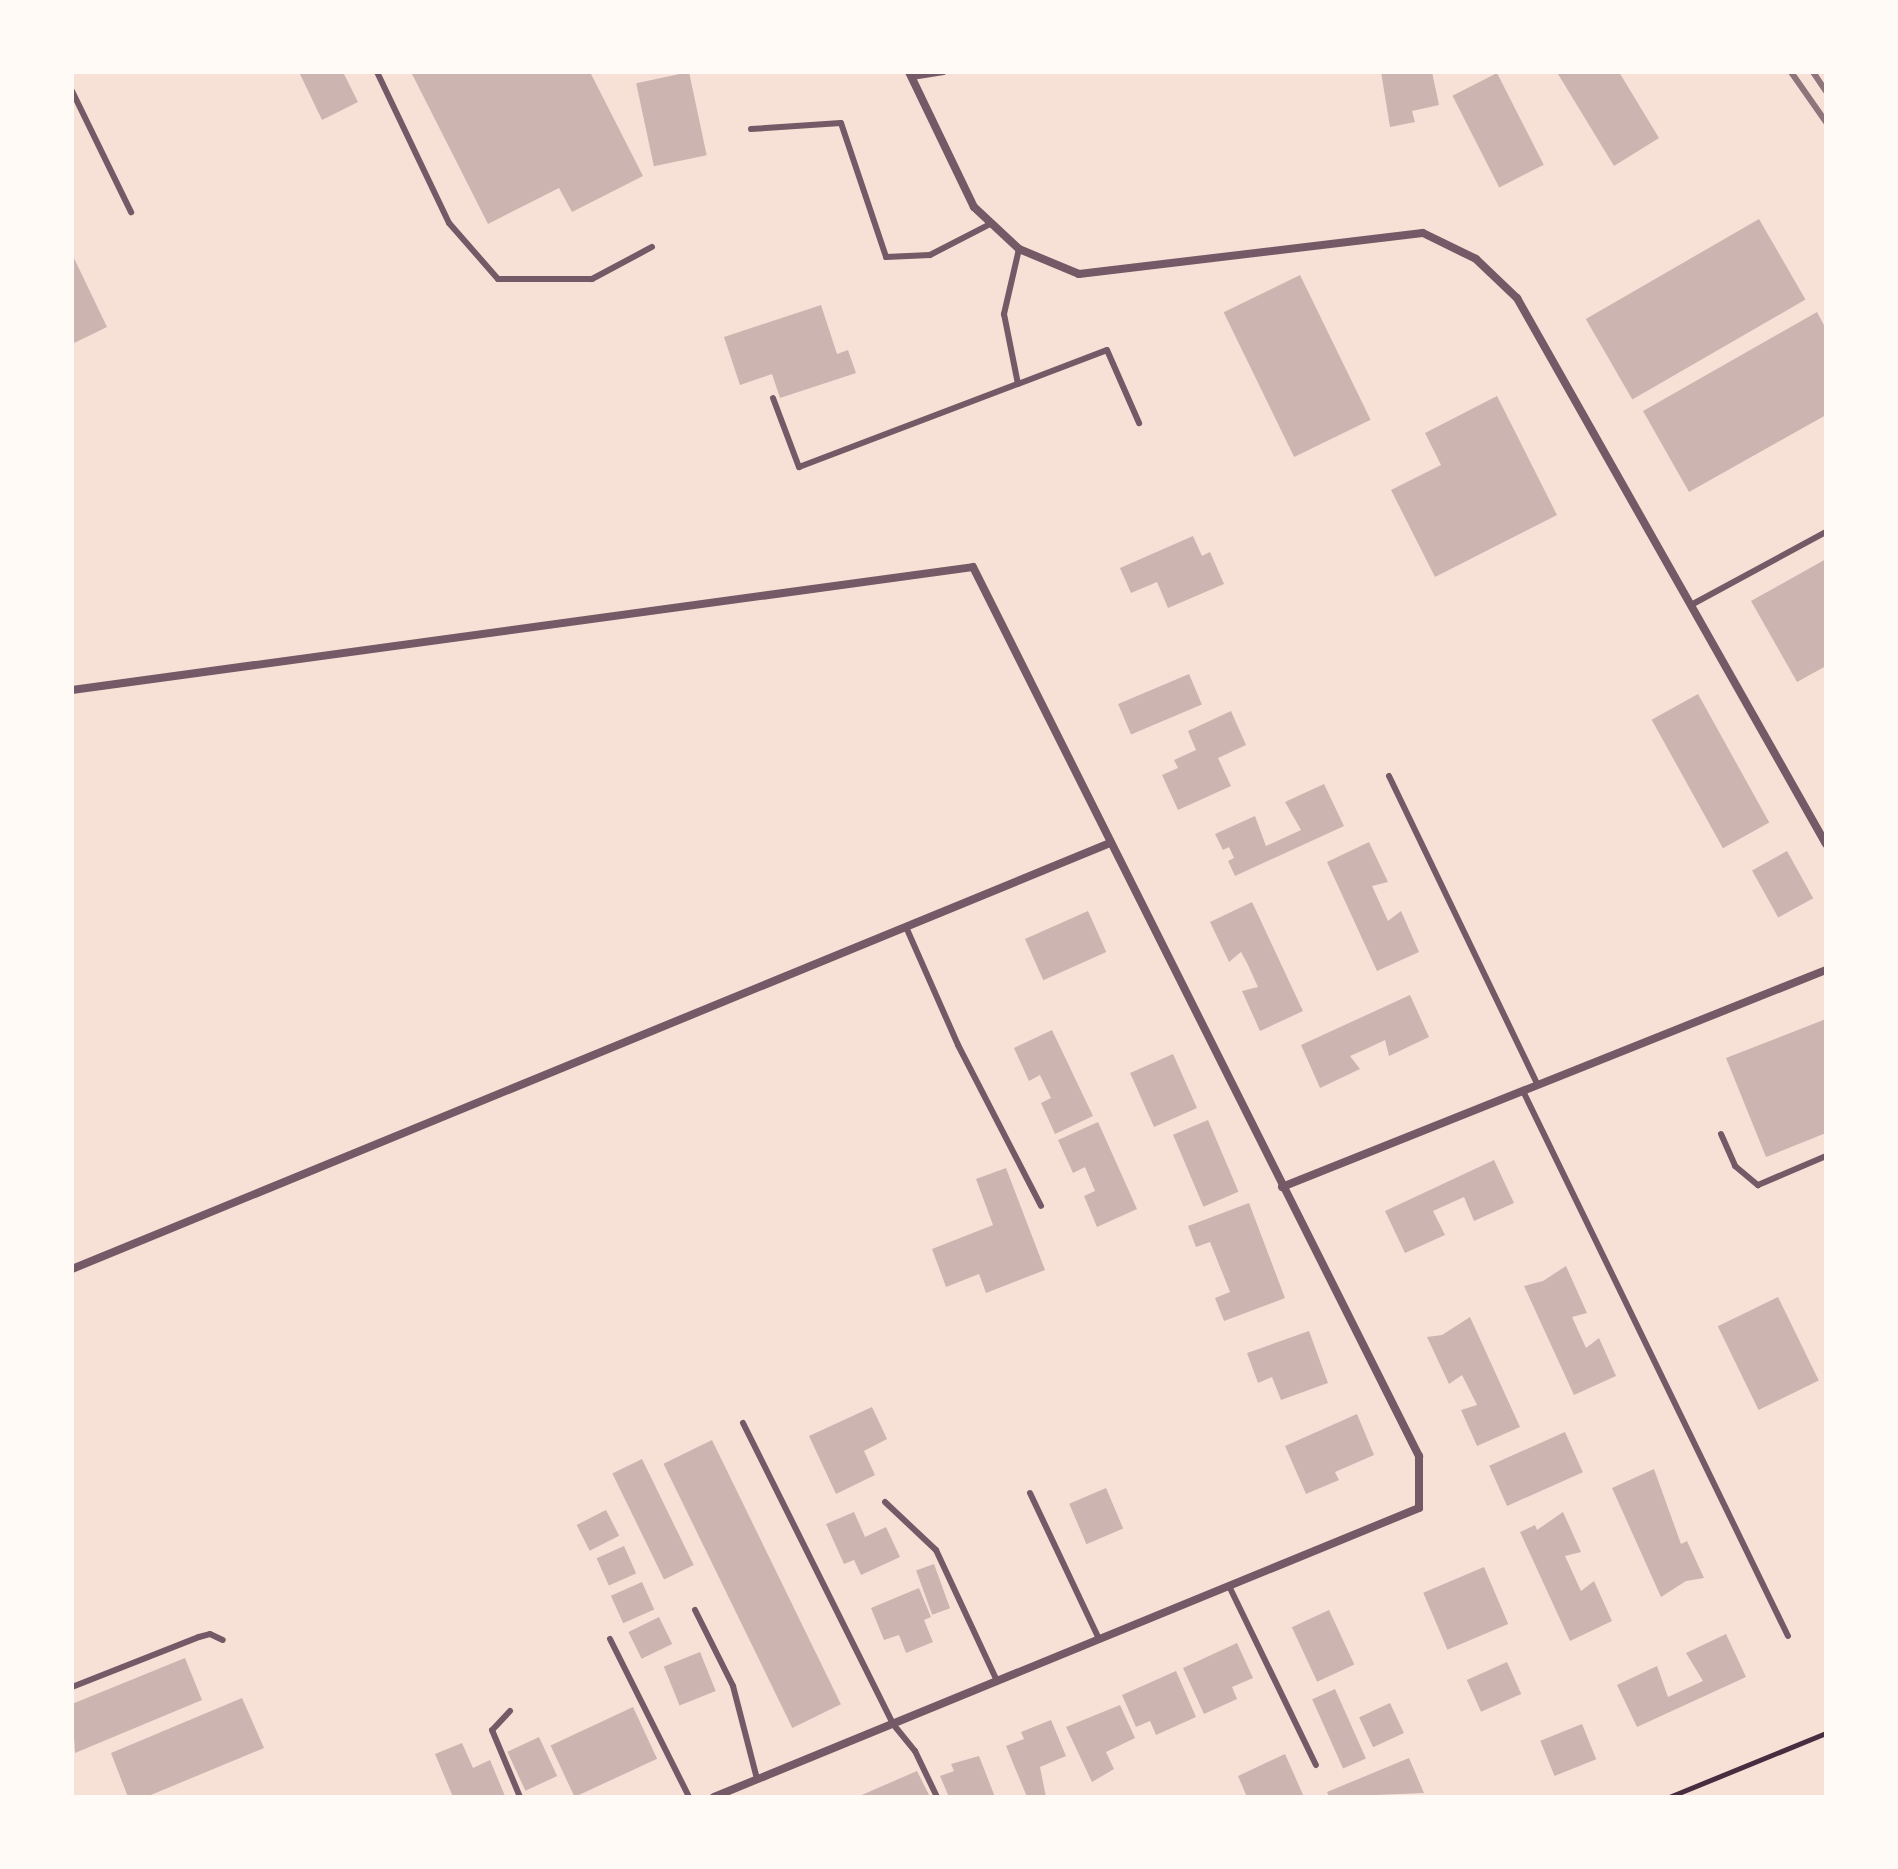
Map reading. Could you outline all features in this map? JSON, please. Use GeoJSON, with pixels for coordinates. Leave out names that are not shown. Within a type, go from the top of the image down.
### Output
{"type":"FeatureCollection","features":[{"type":"Feature","properties":{"kind":"street"},"geometry":{"type":"LineString","coordinates":[[910,74],[974,207],[1019,249],[1079,274],[1423,233],[1476,259],[1517,298],[1826,844]]}},
{"type":"Feature","properties":{"kind":"street"},"geometry":{"type":"LineString","coordinates":[[72,690],[973,567],[1419,1456],[1419,1508],[714,1797]]}},
{"type":"Feature","properties":{"kind":"street"},"geometry":{"type":"LineString","coordinates":[[72,1269],[1110,843]]}},
{"type":"Feature","properties":{"kind":"street"},"geometry":{"type":"LineString","coordinates":[[1282,1187],[1826,970]]}},
{"type":"Feature","properties":{"kind":"lane"},"geometry":{"type":"LineString","coordinates":[[377,72],[449,223],[498,279],[592,279],[652,247]]}},
{"type":"Feature","properties":{"kind":"lane"},"geometry":{"type":"LineString","coordinates":[[910,74],[944,72]]}},
{"type":"Feature","properties":{"kind":"lane"},"geometry":{"type":"LineString","coordinates":[[72,91],[131,212]]}},
{"type":"Feature","properties":{"kind":"lane"},"geometry":{"type":"LineString","coordinates":[[751,129],[841,123],[886,257],[930,255],[990,224]]}},
{"type":"Feature","properties":{"kind":"lane"},"geometry":{"type":"LineString","coordinates":[[1018,384],[1004,314],[1019,249]]}},
{"type":"Feature","properties":{"kind":"lane"},"geometry":{"type":"LineString","coordinates":[[773,398],[799,467],[1107,350],[1139,423]]}},
{"type":"Feature","properties":{"kind":"lane"},"geometry":{"type":"LineString","coordinates":[[1691,605],[1826,532]]}},
{"type":"Feature","properties":{"kind":"lane"},"geometry":{"type":"LineString","coordinates":[[1389,776],[1538,1085]]}},
{"type":"Feature","properties":{"kind":"lane"},"geometry":{"type":"LineString","coordinates":[[906,927],[958,1045],[1041,1206]]}},
{"type":"Feature","properties":{"kind":"lane"},"geometry":{"type":"LineString","coordinates":[[1523,1091],[1788,1636]]}},
{"type":"Feature","properties":{"kind":"lane"},"geometry":{"type":"LineString","coordinates":[[1721,1134],[1735,1166],[1758,1185],[1826,1156]]}},
{"type":"Feature","properties":{"kind":"lane"},"geometry":{"type":"LineString","coordinates":[[743,1423],[893,1724],[915,1751],[937,1797]]}},
{"type":"Feature","properties":{"kind":"lane"},"geometry":{"type":"LineString","coordinates":[[1030,1493],[1099,1639]]}},
{"type":"Feature","properties":{"kind":"lane"},"geometry":{"type":"LineString","coordinates":[[885,1502],[936,1550],[997,1681]]}},
{"type":"Feature","properties":{"kind":"lane"},"geometry":{"type":"LineString","coordinates":[[1229,1586],[1316,1765]]}},
{"type":"Feature","properties":{"kind":"lane"},"geometry":{"type":"LineString","coordinates":[[695,1610],[733,1686],[757,1779]]}},
{"type":"Feature","properties":{"kind":"lane"},"geometry":{"type":"LineString","coordinates":[[72,1687],[199,1637],[210,1634],[223,1640]]}},
{"type":"Feature","properties":{"kind":"lane"},"geometry":{"type":"LineString","coordinates":[[610,1639],[689,1797]]}},
{"type":"Feature","properties":{"kind":"lane"},"geometry":{"type":"LineString","coordinates":[[510,1711],[492,1730],[520,1797]]}},
{"type":"Feature","properties":{"kind":"path"},"geometry":{"type":"LineString","coordinates":[[1669,1797],[1826,1733]]}},
{"type":"Feature","properties":{"kind":"building"},"geometry":{"type":"Polygon","coordinates":[[[299,72],[343,72],[358,102],[322,120],[299,72]]]}},
{"type":"Feature","properties":{"kind":"building"},"geometry":{"type":"Polygon","coordinates":[[[411,72],[590,72],[643,176],[572,212],[559,188],[488,224],[411,72]]]}},
{"type":"Feature","properties":{"kind":"building"},"geometry":{"type":"Polygon","coordinates":[[[689,72],[707,155],[654,166],[636,83],[689,72]]]}},
{"type":"Feature","properties":{"kind":"building"},"geometry":{"type":"Polygon","coordinates":[[[1381,72],[1432,72],[1439,105],[1412,111],[1415,122],[1390,127],[1381,72]]]}},
{"type":"Feature","properties":{"kind":"building"},"geometry":{"type":"Polygon","coordinates":[[[1619,72],[1659,138],[1614,166],[1558,74],[1619,72]]]}},
{"type":"Feature","properties":{"kind":"building"},"geometry":{"type":"Polygon","coordinates":[[[1497,73],[1544,165],[1499,187],[1452,96],[1497,73]]]}},
{"type":"Feature","properties":{"kind":"building"},"geometry":{"type":"Polygon","coordinates":[[[1759,219],[1806,300],[1632,400],[1586,319],[1759,219]]]}},
{"type":"Feature","properties":{"kind":"building"},"geometry":{"type":"Polygon","coordinates":[[[72,254],[107,327],[72,344],[72,254]]]}},
{"type":"Feature","properties":{"kind":"building"},"geometry":{"type":"Polygon","coordinates":[[[1300,275],[1371,420],[1294,457],[1224,312],[1300,275]]]}},
{"type":"Feature","properties":{"kind":"building"},"geometry":{"type":"Polygon","coordinates":[[[821,305],[837,354],[848,350],[856,373],[780,398],[772,374],[740,385],[724,337],[821,305]]]}},
{"type":"Feature","properties":{"kind":"building"},"geometry":{"type":"Polygon","coordinates":[[[1817,312],[1826,329],[1826,415],[1689,492],[1643,411],[1817,312]]]}},
{"type":"Feature","properties":{"kind":"building"},"geometry":{"type":"Polygon","coordinates":[[[1497,396],[1557,515],[1435,577],[1391,490],[1441,465],[1425,433],[1497,396]]]}},
{"type":"Feature","properties":{"kind":"building"},"geometry":{"type":"Polygon","coordinates":[[[1193,536],[1202,556],[1210,552],[1224,584],[1168,608],[1157,582],[1131,593],[1120,568],[1193,536]]]}},
{"type":"Feature","properties":{"kind":"building"},"geometry":{"type":"Polygon","coordinates":[[[1826,559],[1826,666],[1797,682],[1751,601],[1826,559]]]}},
{"type":"Feature","properties":{"kind":"building"},"geometry":{"type":"Polygon","coordinates":[[[1189,674],[1202,704],[1131,734],[1118,704],[1189,674]]]}},
{"type":"Feature","properties":{"kind":"building"},"geometry":{"type":"Polygon","coordinates":[[[1698,694],[1769,823],[1723,848],[1652,720],[1698,694]]]}},
{"type":"Feature","properties":{"kind":"building"},"geometry":{"type":"Polygon","coordinates":[[[1231,711],[1246,745],[1218,758],[1231,786],[1178,810],[1162,775],[1178,768],[1174,760],[1196,750],[1188,731],[1231,711]]]}},
{"type":"Feature","properties":{"kind":"building"},"geometry":{"type":"Polygon","coordinates":[[[1324,784],[1344,826],[1235,876],[1228,861],[1234,858],[1229,847],[1223,850],[1215,834],[1255,816],[1266,846],[1301,830],[1285,802],[1324,784]]]}},
{"type":"Feature","properties":{"kind":"building"},"geometry":{"type":"Polygon","coordinates":[[[1369,842],[1388,882],[1372,886],[1388,921],[1401,911],[1419,952],[1377,971],[1327,862],[1369,842]]]}},
{"type":"Feature","properties":{"kind":"building"},"geometry":{"type":"Polygon","coordinates":[[[1787,851],[1813,898],[1778,918],[1752,870],[1787,851]]]}},
{"type":"Feature","properties":{"kind":"building"},"geometry":{"type":"Polygon","coordinates":[[[1252,902],[1303,1011],[1260,1031],[1242,991],[1258,987],[1247,963],[1241,952],[1229,962],[1210,922],[1252,902]]]}},
{"type":"Feature","properties":{"kind":"building"},"geometry":{"type":"Polygon","coordinates":[[[1088,911],[1106,952],[1043,980],[1025,939],[1088,911]]]}},
{"type":"Feature","properties":{"kind":"building"},"geometry":{"type":"Polygon","coordinates":[[[1410,995],[1429,1037],[1389,1056],[1385,1040],[1350,1056],[1360,1069],[1320,1088],[1301,1045],[1410,995]]]}},
{"type":"Feature","properties":{"kind":"building"},"geometry":{"type":"Polygon","coordinates":[[[1826,1019],[1826,1133],[1766,1157],[1726,1058],[1826,1019]]]}},
{"type":"Feature","properties":{"kind":"building"},"geometry":{"type":"Polygon","coordinates":[[[1052,1030],[1093,1116],[1055,1134],[1041,1103],[1051,1098],[1040,1075],[1029,1081],[1014,1048],[1052,1030]]]}},
{"type":"Feature","properties":{"kind":"building"},"geometry":{"type":"Polygon","coordinates":[[[1173,1054],[1197,1108],[1154,1127],[1130,1073],[1173,1054]]]}},
{"type":"Feature","properties":{"kind":"building"},"geometry":{"type":"Polygon","coordinates":[[[1208,1120],[1238,1192],[1203,1207],[1173,1135],[1208,1120]]]}},
{"type":"Feature","properties":{"kind":"building"},"geometry":{"type":"Polygon","coordinates":[[[1098,1122],[1137,1209],[1097,1227],[1084,1196],[1095,1191],[1085,1167],[1073,1173],[1058,1140],[1098,1122]]]}},
{"type":"Feature","properties":{"kind":"building"},"geometry":{"type":"Polygon","coordinates":[[[1494,1160],[1514,1203],[1474,1221],[1464,1197],[1433,1211],[1445,1235],[1405,1253],[1385,1211],[1494,1160]]]}},
{"type":"Feature","properties":{"kind":"building"},"geometry":{"type":"Polygon","coordinates":[[[1006,1168],[1045,1270],[986,1293],[979,1274],[946,1287],[932,1249],[993,1225],[976,1179],[1006,1168]]]}},
{"type":"Feature","properties":{"kind":"building"},"geometry":{"type":"Polygon","coordinates":[[[1249,1203],[1285,1298],[1224,1321],[1215,1298],[1230,1292],[1210,1242],[1196,1247],[1188,1226],[1249,1203]]]}},
{"type":"Feature","properties":{"kind":"building"},"geometry":{"type":"Polygon","coordinates":[[[1566,1266],[1587,1313],[1572,1317],[1586,1348],[1599,1338],[1616,1376],[1574,1395],[1524,1286],[1543,1281],[1566,1266]]]}},
{"type":"Feature","properties":{"kind":"building"},"geometry":{"type":"Polygon","coordinates":[[[1778,1297],[1819,1381],[1759,1410],[1718,1326],[1778,1297]]]}},
{"type":"Feature","properties":{"kind":"building"},"geometry":{"type":"Polygon","coordinates":[[[1470,1317],[1520,1427],[1477,1446],[1461,1410],[1477,1405],[1462,1375],[1449,1384],[1427,1337],[1442,1335],[1470,1317]]]}},
{"type":"Feature","properties":{"kind":"building"},"geometry":{"type":"Polygon","coordinates":[[[1309,1331],[1328,1383],[1281,1400],[1272,1377],[1258,1383],[1247,1353],[1309,1331]]]}},
{"type":"Feature","properties":{"kind":"building"},"geometry":{"type":"Polygon","coordinates":[[[872,1407],[887,1439],[864,1451],[875,1475],[836,1494],[809,1436],[872,1407]]]}},
{"type":"Feature","properties":{"kind":"building"},"geometry":{"type":"Polygon","coordinates":[[[1357,1414],[1374,1455],[1335,1472],[1339,1480],[1306,1494],[1285,1446],[1357,1414]]]}},
{"type":"Feature","properties":{"kind":"building"},"geometry":{"type":"Polygon","coordinates":[[[1565,1432],[1583,1472],[1507,1506],[1489,1466],[1565,1432]]]}},
{"type":"Feature","properties":{"kind":"building"},"geometry":{"type":"Polygon","coordinates":[[[712,1440],[841,1704],[792,1728],[663,1464],[712,1440]]]}},
{"type":"Feature","properties":{"kind":"building"},"geometry":{"type":"Polygon","coordinates":[[[642,1459],[694,1565],[664,1580],[612,1473],[642,1459]]]}},
{"type":"Feature","properties":{"kind":"building"},"geometry":{"type":"Polygon","coordinates":[[[1654,1469],[1681,1544],[1687,1541],[1704,1578],[1686,1581],[1661,1597],[1612,1488],[1654,1469]]]}},
{"type":"Feature","properties":{"kind":"building"},"geometry":{"type":"Polygon","coordinates":[[[1106,1488],[1123,1529],[1086,1544],[1069,1504],[1106,1488]]]}},
{"type":"Feature","properties":{"kind":"building"},"geometry":{"type":"Polygon","coordinates":[[[606,1510],[619,1536],[590,1551],[577,1525],[606,1510]]]}},
{"type":"Feature","properties":{"kind":"building"},"geometry":{"type":"Polygon","coordinates":[[[854,1512],[865,1537],[886,1527],[900,1557],[861,1575],[854,1560],[844,1564],[826,1524],[854,1512]]]}},
{"type":"Feature","properties":{"kind":"building"},"geometry":{"type":"Polygon","coordinates":[[[1563,1512],[1581,1552],[1565,1556],[1581,1591],[1594,1581],[1612,1621],[1570,1641],[1520,1532],[1535,1525],[1537,1530],[1563,1512]]]}},
{"type":"Feature","properties":{"kind":"building"},"geometry":{"type":"Polygon","coordinates":[[[624,1546],[636,1573],[609,1586],[597,1558],[624,1546]]]}},
{"type":"Feature","properties":{"kind":"building"},"geometry":{"type":"Polygon","coordinates":[[[934,1564],[950,1608],[932,1615],[916,1570],[934,1564]]]}},
{"type":"Feature","properties":{"kind":"building"},"geometry":{"type":"Polygon","coordinates":[[[1484,1567],[1508,1624],[1447,1650],[1423,1593],[1484,1567]]]}},
{"type":"Feature","properties":{"kind":"building"},"geometry":{"type":"Polygon","coordinates":[[[642,1582],[654,1609],[623,1623],[611,1596],[642,1582]]]}},
{"type":"Feature","properties":{"kind":"building"},"geometry":{"type":"Polygon","coordinates":[[[919,1588],[931,1617],[924,1620],[933,1642],[906,1653],[899,1635],[884,1640],[871,1608],[919,1588]]]}},
{"type":"Feature","properties":{"kind":"building"},"geometry":{"type":"Polygon","coordinates":[[[1329,1610],[1354,1664],[1317,1682],[1292,1627],[1329,1610]]]}},
{"type":"Feature","properties":{"kind":"building"},"geometry":{"type":"Polygon","coordinates":[[[659,1617],[672,1644],[642,1659],[628,1632],[659,1617]]]}},
{"type":"Feature","properties":{"kind":"building"},"geometry":{"type":"Polygon","coordinates":[[[1726,1634],[1746,1677],[1637,1727],[1617,1685],[1657,1666],[1668,1697],[1703,1681],[1686,1653],[1726,1634]]]}},
{"type":"Feature","properties":{"kind":"building"},"geometry":{"type":"Polygon","coordinates":[[[1237,1643],[1253,1678],[1232,1687],[1237,1699],[1204,1714],[1183,1668],[1237,1643]]]}},
{"type":"Feature","properties":{"kind":"building"},"geometry":{"type":"Polygon","coordinates":[[[700,1652],[716,1691],[680,1706],[664,1667],[700,1652]]]}},
{"type":"Feature","properties":{"kind":"building"},"geometry":{"type":"Polygon","coordinates":[[[185,1658],[202,1700],[75,1753],[72,1704],[185,1658]]]}},
{"type":"Feature","properties":{"kind":"building"},"geometry":{"type":"Polygon","coordinates":[[[1507,1662],[1521,1694],[1481,1712],[1467,1680],[1507,1662]]]}},
{"type":"Feature","properties":{"kind":"building"},"geometry":{"type":"Polygon","coordinates":[[[1176,1671],[1196,1717],[1156,1735],[1150,1721],[1136,1727],[1122,1695],[1176,1671]]]}},
{"type":"Feature","properties":{"kind":"building"},"geometry":{"type":"Polygon","coordinates":[[[1335,1689],[1366,1758],[1343,1769],[1312,1699],[1335,1689]]]}},
{"type":"Feature","properties":{"kind":"building"},"geometry":{"type":"Polygon","coordinates":[[[242,1698],[264,1748],[146,1797],[128,1797],[111,1753],[242,1698]]]}},
{"type":"Feature","properties":{"kind":"building"},"geometry":{"type":"Polygon","coordinates":[[[1390,1703],[1404,1733],[1373,1747],[1359,1717],[1390,1703]]]}},
{"type":"Feature","properties":{"kind":"building"},"geometry":{"type":"Polygon","coordinates":[[[1120,1705],[1135,1738],[1106,1752],[1114,1769],[1092,1782],[1066,1727],[1120,1705]]]}},
{"type":"Feature","properties":{"kind":"building"},"geometry":{"type":"Polygon","coordinates":[[[633,1707],[657,1759],[575,1797],[551,1745],[633,1707]]]}},
{"type":"Feature","properties":{"kind":"building"},"geometry":{"type":"Polygon","coordinates":[[[1051,1720],[1066,1756],[1040,1767],[1046,1797],[1027,1797],[1006,1746],[1024,1739],[1021,1732],[1051,1720]]]}},
{"type":"Feature","properties":{"kind":"building"},"geometry":{"type":"Polygon","coordinates":[[[1582,1724],[1596,1759],[1555,1776],[1540,1741],[1582,1724]]]}},
{"type":"Feature","properties":{"kind":"building"},"geometry":{"type":"Polygon","coordinates":[[[539,1737],[557,1776],[525,1791],[507,1752],[539,1737]]]}},
{"type":"Feature","properties":{"kind":"building"},"geometry":{"type":"Polygon","coordinates":[[[462,1743],[473,1768],[490,1760],[505,1796],[453,1797],[435,1754],[462,1743]]]}},
{"type":"Feature","properties":{"kind":"building"},"geometry":{"type":"Polygon","coordinates":[[[1285,1754],[1304,1797],[1247,1797],[1238,1776],[1285,1754]]]}},
{"type":"Feature","properties":{"kind":"building"},"geometry":{"type":"Polygon","coordinates":[[[979,1756],[995,1797],[949,1797],[940,1776],[954,1771],[951,1764],[979,1756]]]}},
{"type":"Feature","properties":{"kind":"building"},"geometry":{"type":"Polygon","coordinates":[[[1409,1758],[1424,1793],[1329,1797],[1327,1792],[1409,1758]]]}},
{"type":"Feature","properties":{"kind":"building"},"geometry":{"type":"Polygon","coordinates":[[[917,1771],[930,1797],[857,1797],[917,1771]]]}},
{"type":"Feature","properties":{"kind":"railway"},"geometry":{"type":"LineString","coordinates":[[1791,72],[1826,122]]}},
{"type":"Feature","properties":{"kind":"railway"},"geometry":{"type":"LineString","coordinates":[[1813,72],[1826,91]]}}]}
